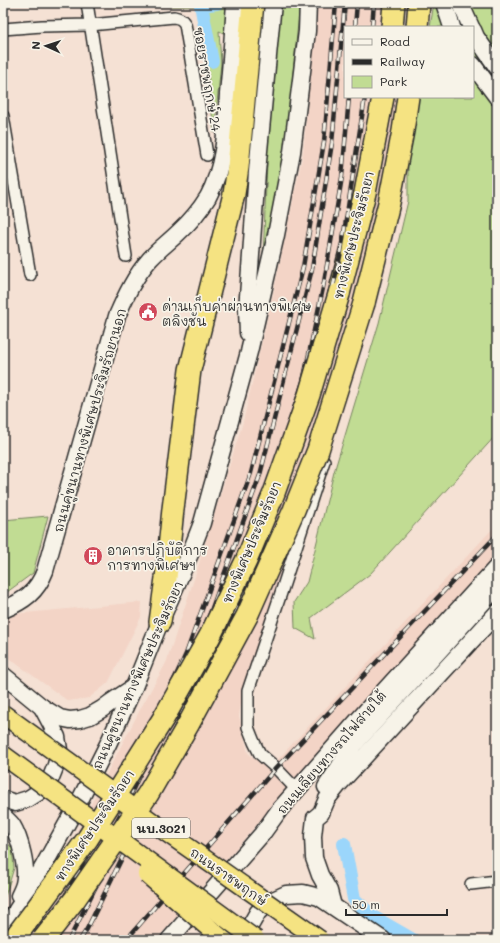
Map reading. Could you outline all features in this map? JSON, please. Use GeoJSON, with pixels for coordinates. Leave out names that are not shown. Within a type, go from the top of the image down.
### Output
{"type":"FeatureCollection","features":[{"type":"Feature","properties":{"kind":"highway"},"geometry":{"type":"LineString","coordinates":[[160,622],[190,370],[234,194],[238,167],[253,3]]}},
{"type":"Feature","properties":{"kind":"highway"},"geometry":{"type":"LineString","coordinates":[[392,26],[394,3]]}},
{"type":"Feature","properties":{"kind":"highway"},"geometry":{"type":"LineString","coordinates":[[417,26],[419,3]]}},
{"type":"Feature","properties":{"kind":"highway","name":"ทางพิเศษประจิมรัถยา"},"geometry":{"type":"LineString","coordinates":[[8,931],[34,912],[88,838],[163,719],[210,636],[246,561],[274,493],[309,395],[337,302],[365,193],[383,98]]}},
{"type":"Feature","properties":{"kind":"highway","name":"ทางพิเศษประจิมรัถยา"},"geometry":{"type":"LineString","coordinates":[[44,940],[75,899],[148,794],[188,725],[247,616],[294,510],[318,450],[364,303],[389,203],[408,98]]}},
{"type":"Feature","properties":{"kind":"main road","name":"ถนนคู่ขนานทางพิเศษประจิมรัถยานอก"},"geometry":{"type":"LineString","coordinates":[[3,610],[25,598],[34,590],[45,571],[117,316],[126,294],[142,268],[151,257],[179,232],[194,216],[208,197],[216,181],[225,139],[236,3]]}},
{"type":"Feature","properties":{"kind":"main road"},"geometry":{"type":"LineString","coordinates":[[249,352],[247,310],[257,172],[273,3]]}},
{"type":"Feature","properties":{"kind":"main road","name":"ถนนคู่ขนานทางพิเศษประจิมรัถยา"},"geometry":{"type":"LineString","coordinates":[[8,931],[80,800],[108,744],[134,687],[202,523],[249,352],[276,235],[292,152],[307,31],[308,3]]}},
{"type":"Feature","properties":{"kind":"main road"},"geometry":{"type":"LineString","coordinates":[[444,3],[452,26]]}},
{"type":"Feature","properties":{"kind":"main road"},"geometry":{"type":"LineString","coordinates":[[462,3],[463,9],[472,26]]}},
{"type":"Feature","properties":{"kind":"main road"},"geometry":{"type":"LineString","coordinates":[[474,32],[497,67]]}},
{"type":"Feature","properties":{"kind":"main road"},"geometry":{"type":"LineString","coordinates":[[474,66],[497,97]]}},
{"type":"Feature","properties":{"kind":"main road","name":"ถนนเลียบทางรถไฟสายใต้"},"geometry":{"type":"LineString","coordinates":[[169,940],[262,834],[280,809],[374,702],[497,567]]}},
{"type":"Feature","properties":{"kind":"main road"},"geometry":{"type":"LineString","coordinates":[[262,834],[289,814],[387,710],[497,587]]}},
{"type":"Feature","properties":{"kind":"main road","name":"ถนนเลียบทางรถไฟสายใต้"},"geometry":{"type":"LineString","coordinates":[[332,906],[329,891],[320,875],[314,858],[313,836],[315,818],[339,784],[497,614]]}},
{"type":"Feature","properties":{"kind":"main road"},"geometry":{"type":"LineString","coordinates":[[3,675],[42,707],[60,718],[70,720],[90,716],[134,687]]}},
{"type":"Feature","properties":{"kind":"main road"},"geometry":{"type":"LineString","coordinates":[[3,799],[15,803],[28,798],[39,792],[50,780],[56,765],[59,750],[57,737],[42,707]]}},
{"type":"Feature","properties":{"kind":"main road","name":"ถนนราชพฤกษ์"},"geometry":{"type":"LineString","coordinates":[[3,714],[159,827],[320,940]]}},
{"type":"Feature","properties":{"kind":"main road"},"geometry":{"type":"LineString","coordinates":[[315,818],[315,810],[320,796],[353,746]]}},
{"type":"Feature","properties":{"kind":"main road","name":"นบ.3021"},"geometry":{"type":"LineString","coordinates":[[3,755],[256,940]]}},
{"type":"Feature","properties":{"kind":"main road"},"geometry":{"type":"LineString","coordinates":[[3,816],[11,824],[18,838],[25,867],[25,882],[8,931]]}},
{"type":"Feature","properties":{"kind":"main road"},"geometry":{"type":"LineString","coordinates":[[87,817],[139,867],[223,940]]}},
{"type":"Feature","properties":{"kind":"main road"},"geometry":{"type":"LineString","coordinates":[[247,940],[250,926],[258,912],[271,901],[286,894],[303,893],[319,897],[383,940]]}},
{"type":"Feature","properties":{"kind":"street"},"geometry":{"type":"LineString","coordinates":[[87,3],[126,256]]}},
{"type":"Feature","properties":{"kind":"street","name":"ซอยราชพฤกษ์ 24"},"geometry":{"type":"LineString","coordinates":[[3,29],[42,26],[90,25],[174,17],[179,18],[182,20],[186,31],[207,155]]}},
{"type":"Feature","properties":{"kind":"street"},"geometry":{"type":"LineString","coordinates":[[297,790],[260,754],[254,742],[248,727],[248,691],[361,347],[382,270],[416,98]]}},
{"type":"Feature","properties":{"kind":"street"},"geometry":{"type":"LineString","coordinates":[[3,116],[30,275]]}},
{"type":"Feature","properties":{"kind":"street"},"geometry":{"type":"LineString","coordinates":[[471,884],[497,881]]}},
{"type":"Feature","properties":{"kind":"shaded area"},"geometry":{"type":"Polygon","coordinates":[[[317,3],[405,3],[403,26],[344,26],[344,98],[396,98],[362,323],[244,685],[239,716],[248,753],[268,770],[497,524],[497,558],[377,689],[156,940],[17,940],[64,856],[166,663],[198,567],[243,422],[273,295],[303,154],[317,3]]]}},
{"type":"Feature","properties":{"kind":"shaded area"},"geometry":{"type":"Polygon","coordinates":[[[142,602],[141,617],[108,683],[89,698],[68,701],[3,654],[3,615],[142,602]]]}},
{"type":"Feature","properties":{"kind":"green space"},"geometry":{"type":"Polygon","coordinates":[[[150,3],[300,3],[288,123],[272,219],[263,257],[267,163],[252,162],[260,51],[219,31],[221,63],[214,133],[201,6],[150,6],[150,3]]]}},
{"type":"Feature","properties":{"kind":"green space"},"geometry":{"type":"Polygon","coordinates":[[[434,3],[497,3],[497,434],[370,574],[311,618],[315,639],[295,628],[294,602],[307,582],[334,472],[379,323],[408,201],[408,157],[418,98],[474,98],[474,26],[430,26],[434,3]]]}},
{"type":"Feature","properties":{"kind":"green space"},"geometry":{"type":"Polygon","coordinates":[[[48,516],[33,573],[3,595],[3,520],[48,516]]]}},
{"type":"Feature","properties":{"kind":"green space"},"geometry":{"type":"Polygon","coordinates":[[[3,838],[12,848],[14,868],[3,903],[3,838]]]}},
{"type":"Feature","properties":{"kind":"waterway"},"geometry":{"type":"LineString","coordinates":[[212,61],[201,5],[217,3]]}},
{"type":"Feature","properties":{"kind":"waterway"},"geometry":{"type":"LineString","coordinates":[[344,844],[354,899],[373,917],[413,940]]}},
{"type":"Feature","properties":{"kind":"railway"},"geometry":{"type":"LineString","coordinates":[[39,940],[50,923],[118,800],[186,654],[251,473],[303,267],[324,142],[336,3]]}},
{"type":"Feature","properties":{"kind":"railway"},"geometry":{"type":"LineString","coordinates":[[50,940],[126,804],[194,658],[260,475],[312,269],[332,143],[345,3]]}},
{"type":"Feature","properties":{"kind":"railway"},"geometry":{"type":"LineString","coordinates":[[355,26],[357,3]]}},
{"type":"Feature","properties":{"kind":"railway"},"geometry":{"type":"LineString","coordinates":[[372,26],[374,3]]}},
{"type":"Feature","properties":{"kind":"railway"},"geometry":{"type":"LineString","coordinates":[[69,940],[175,729],[221,623],[252,536],[303,382],[323,288],[342,177],[349,98]]}},
{"type":"Feature","properties":{"kind":"railway"},"geometry":{"type":"LineString","coordinates":[[80,940],[87,929],[153,795],[208,678],[263,546],[311,382],[341,252],[365,98]]}},
{"type":"Feature","properties":{"kind":"railway"},"geometry":{"type":"LineString","coordinates":[[126,940],[276,768],[497,535]]}},
{"type":"Feature","properties":{"kind":"place","name":"ด่านเก็บค่าผ่านทางพิเศษ ตลิ่งชัน"},"geometry":{"type":"Point","coordinates":[148,312]}},
{"type":"Feature","properties":{"kind":"place","name":"อาคารปฏิบัติการ การทางพิเศษฯ"},"geometry":{"type":"Point","coordinates":[93,556]}}]}
